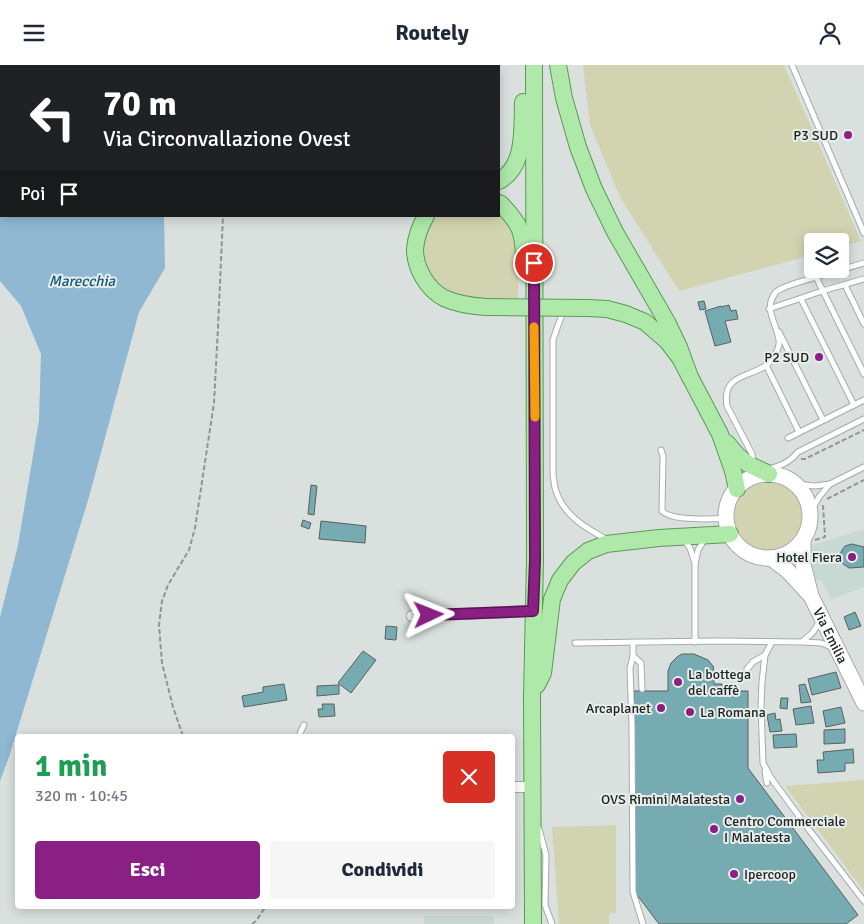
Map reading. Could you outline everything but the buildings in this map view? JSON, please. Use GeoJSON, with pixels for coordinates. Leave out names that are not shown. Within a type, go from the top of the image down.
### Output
{"type":"FeatureCollection","features":[{"type":"Feature","properties":{"kind":"main road"},"geometry":{"type":"LineString","coordinates":[[500,180],[505,177],[516,162],[522,141],[524,65]]}},
{"type":"Feature","properties":{"kind":"main road"},"geometry":{"type":"LineString","coordinates":[[533,924],[532,696],[535,560],[534,65]]}},
{"type":"Feature","properties":{"kind":"main road"},"geometry":{"type":"LineString","coordinates":[[558,65],[564,98],[578,147],[594,189],[615,232],[667,322],[690,377]]}},
{"type":"Feature","properties":{"kind":"main road"},"geometry":{"type":"LineString","coordinates":[[500,204],[514,217],[521,230],[524,244],[523,390],[535,423]]}},
{"type":"Feature","properties":{"kind":"main road"},"geometry":{"type":"LineString","coordinates":[[426,217],[418,232],[415,250],[419,269],[428,285],[443,297],[464,305],[486,307],[607,309],[626,314],[645,323],[667,341],[680,358],[720,433],[737,489]]}},
{"type":"Feature","properties":{"kind":"main road"},"geometry":{"type":"LineString","coordinates":[[720,433],[738,456],[761,470],[783,477],[796,484],[803,492],[808,502],[810,513],[808,540],[784,556],[758,557],[747,552],[737,544],[728,526],[729,503],[737,489],[746,481],[757,476],[761,470]]}},
{"type":"Feature","properties":{"kind":"main road"},"geometry":{"type":"LineString","coordinates":[[532,696],[543,673],[552,599],[560,580],[573,563],[588,551],[606,544],[709,534],[728,526]]}},
{"type":"Feature","properties":{"kind":"main road","name":"Via Emilia"},"geometry":{"type":"LineString","coordinates":[[808,540],[803,564],[811,596],[864,703]]}},
{"type":"Feature","properties":{"kind":"main road","name":"Via Emilia"},"geometry":{"type":"LineString","coordinates":[[771,558],[788,571],[811,596]]}},
{"type":"Feature","properties":{"kind":"street"},"geometry":{"type":"LineString","coordinates":[[412,615],[533,611]]}},
{"type":"Feature","properties":{"kind":"street"},"geometry":{"type":"LineString","coordinates":[[515,787],[533,787]]}},
{"type":"Feature","properties":{"kind":"lane"},"geometry":{"type":"LineString","coordinates":[[792,65],[864,233]]}},
{"type":"Feature","properties":{"kind":"lane"},"geometry":{"type":"LineString","coordinates":[[849,267],[864,263]]}},
{"type":"Feature","properties":{"kind":"lane"},"geometry":{"type":"LineString","coordinates":[[813,278],[777,290],[770,301],[769,309],[779,341],[777,352],[766,365],[734,380],[728,388],[725,397],[727,406],[761,470],[784,465],[794,458],[798,452],[864,419]]}},
{"type":"Feature","properties":{"kind":"lane"},"geometry":{"type":"LineString","coordinates":[[816,278],[864,374]]}},
{"type":"Feature","properties":{"kind":"lane"},"geometry":{"type":"LineString","coordinates":[[769,309],[864,279]]}},
{"type":"Feature","properties":{"kind":"lane"},"geometry":{"type":"LineString","coordinates":[[845,285],[864,324]]}},
{"type":"Feature","properties":{"kind":"lane"},"geometry":{"type":"LineString","coordinates":[[800,299],[854,405]]}},
{"type":"Feature","properties":{"kind":"lane"},"geometry":{"type":"LineString","coordinates":[[562,315],[553,340],[553,475],[556,491],[562,505],[576,520],[591,531],[615,543]]}},
{"type":"Feature","properties":{"kind":"lane"},"geometry":{"type":"LineString","coordinates":[[772,318],[823,420]]}},
{"type":"Feature","properties":{"kind":"lane"},"geometry":{"type":"LineString","coordinates":[[766,365],[799,432]]}},
{"type":"Feature","properties":{"kind":"lane"},"geometry":{"type":"LineString","coordinates":[[788,438],[864,399]]}},
{"type":"Feature","properties":{"kind":"lane"},"geometry":{"type":"LineString","coordinates":[[661,450],[662,511],[685,519],[728,526]]}},
{"type":"Feature","properties":{"kind":"lane"},"geometry":{"type":"LineString","coordinates":[[796,484],[815,486],[830,484],[864,467]]}},
{"type":"Feature","properties":{"kind":"lane"},"geometry":{"type":"LineString","coordinates":[[810,513],[819,497],[830,484]]}},
{"type":"Feature","properties":{"kind":"lane"},"geometry":{"type":"LineString","coordinates":[[695,641],[696,564],[698,550],[709,534]]}},
{"type":"Feature","properties":{"kind":"lane"},"geometry":{"type":"LineString","coordinates":[[680,536],[687,542],[696,564]]}},
{"type":"Feature","properties":{"kind":"lane"},"geometry":{"type":"LineString","coordinates":[[802,642],[812,634],[821,616]]}},
{"type":"Feature","properties":{"kind":"lane"},"geometry":{"type":"LineString","coordinates":[[632,642],[633,656],[630,668],[633,892],[643,924]]}},
{"type":"Feature","properties":{"kind":"lane"},"geometry":{"type":"LineString","coordinates":[[767,783],[763,763],[761,706],[765,655],[772,642]]}},
{"type":"Feature","properties":{"kind":"lane"},"geometry":{"type":"LineString","coordinates":[[575,643],[802,642],[821,643],[839,651]]}},
{"type":"Feature","properties":{"kind":"lane"},"geometry":{"type":"LineString","coordinates":[[747,669],[753,662],[765,655]]}},
{"type":"Feature","properties":{"kind":"lane"},"geometry":{"type":"LineString","coordinates":[[633,656],[641,663],[642,689]]}},
{"type":"Feature","properties":{"kind":"lane"},"geometry":{"type":"LineString","coordinates":[[300,734],[304,725]]}},
{"type":"Feature","properties":{"kind":"lane"},"geometry":{"type":"LineString","coordinates":[[763,763],[771,778],[806,827],[864,901]]}},
{"type":"Feature","properties":{"kind":"lane"},"geometry":{"type":"LineString","coordinates":[[533,805],[546,855],[545,905],[552,924]]}},
{"type":"Feature","properties":{"kind":"path"},"geometry":{"type":"LineString","coordinates":[[182,734],[162,663],[159,625],[162,601],[168,585],[189,550],[195,528],[214,403],[223,217]]}},
{"type":"Feature","properties":{"kind":"path"},"geometry":{"type":"LineString","coordinates":[[794,458],[805,459],[864,430]]}},
{"type":"Feature","properties":{"kind":"path"},"geometry":{"type":"LineString","coordinates":[[808,540],[825,537],[822,505],[826,499],[864,480]]}},
{"type":"Feature","properties":{"kind":"path"},"geometry":{"type":"LineString","coordinates":[[252,924],[264,909]]}},
{"type":"Feature","properties":{"kind":"shaded area"},"geometry":{"type":"Polygon","coordinates":[[[864,529],[864,587],[831,599],[821,580],[817,580],[812,569],[811,550],[813,545],[864,529]]]}},
{"type":"Feature","properties":{"kind":"shaded area"},"geometry":{"type":"Polygon","coordinates":[[[424,916],[494,916],[494,924],[424,924],[424,916]]]}},
{"type":"Feature","properties":{"kind":"green space"},"geometry":{"type":"Polygon","coordinates":[[[583,65],[784,65],[861,241],[849,244],[849,233],[804,233],[804,257],[679,291],[620,197],[590,125],[583,65]]]}},
{"type":"Feature","properties":{"kind":"green space"},"geometry":{"type":"Polygon","coordinates":[[[500,211],[519,239],[518,299],[468,298],[452,293],[434,280],[423,258],[424,232],[434,217],[500,217],[500,211]]]}},
{"type":"Feature","properties":{"kind":"green space"},"geometry":{"type":"Polygon","coordinates":[[[769,481],[788,487],[798,497],[804,516],[798,535],[788,545],[769,551],[750,545],[740,535],[734,516],[740,497],[750,487],[769,481]]]}},
{"type":"Feature","properties":{"kind":"green space"},"geometry":{"type":"Polygon","coordinates":[[[864,780],[864,891],[785,786],[864,780]]]}},
{"type":"Feature","properties":{"kind":"green space"},"geometry":{"type":"Polygon","coordinates":[[[616,825],[616,913],[609,914],[609,924],[559,924],[552,827],[616,825]]]}},
{"type":"Feature","properties":{"kind":"water","name":"Marecchia"},"geometry":{"type":"Polygon","coordinates":[[[0,217],[164,217],[165,268],[139,312],[89,497],[0,781],[0,617],[18,545],[39,420],[41,354],[21,306],[0,281],[0,217]]]}},
{"type":"Feature","properties":{"kind":"slow traffic"},"geometry":{"type":"LineString","coordinates":[[534,327],[535,417]]}},
{"type":"Feature","properties":{"kind":"place","name":"P3 SUD"},"geometry":{"type":"Point","coordinates":[848,135]}},
{"type":"Feature","properties":{"kind":"place","name":"P2 SUD"},"geometry":{"type":"Point","coordinates":[819,357]}},
{"type":"Feature","properties":{"kind":"place","name":"Hotel Fiera"},"geometry":{"type":"Point","coordinates":[852,557]}},
{"type":"Feature","properties":{"kind":"place","name":"La bottega del caffè"},"geometry":{"type":"Point","coordinates":[678,682]}},
{"type":"Feature","properties":{"kind":"place","name":"Arcaplanet"},"geometry":{"type":"Point","coordinates":[661,708]}},
{"type":"Feature","properties":{"kind":"place","name":"La Romana"},"geometry":{"type":"Point","coordinates":[690,712]}},
{"type":"Feature","properties":{"kind":"place","name":"OVS Rimini Malatesta"},"geometry":{"type":"Point","coordinates":[740,799]}},
{"type":"Feature","properties":{"kind":"place","name":"Centro Commerciale I Malatesta"},"geometry":{"type":"Point","coordinates":[714,829]}},
{"type":"Feature","properties":{"kind":"place","name":"Ipercoop"},"geometry":{"type":"Point","coordinates":[734,874]}},
{"type":"Feature","properties":{"kind":"route"},"geometry":{"type":"LineString","coordinates":[[429,615],[533,611],[535,560],[534,263]]}}]}
